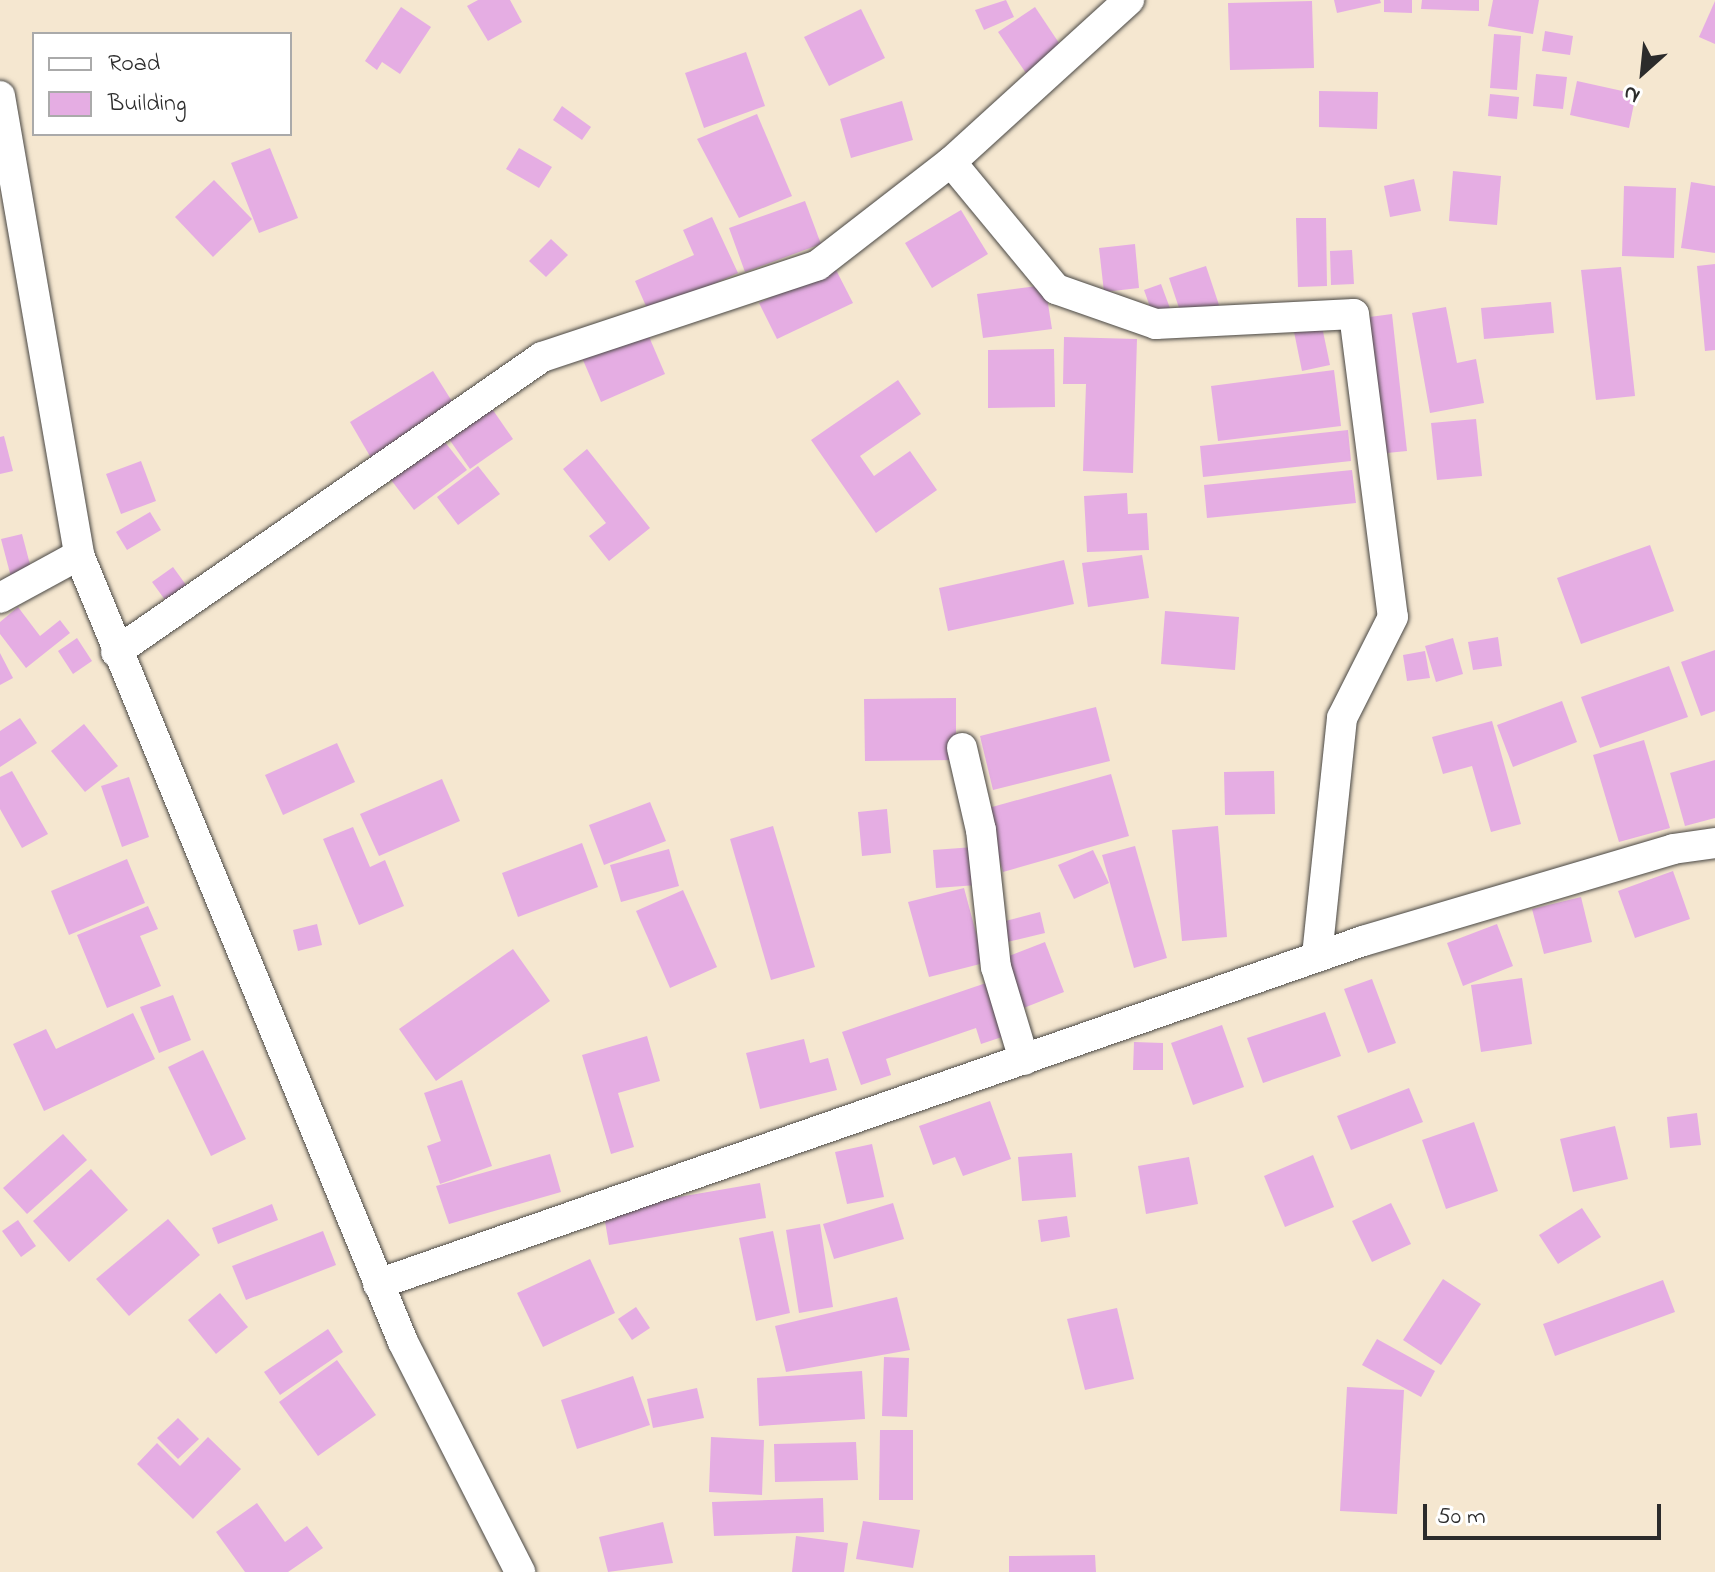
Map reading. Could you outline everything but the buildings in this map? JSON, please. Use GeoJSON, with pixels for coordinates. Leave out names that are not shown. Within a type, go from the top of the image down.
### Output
{"type":"FeatureCollection","features":[{"type":"Feature","properties":{"kind":"street"},"geometry":{"type":"LineString","coordinates":[[116,652],[542,357],[818,265],[951,162],[1129,0]]}},
{"type":"Feature","properties":{"kind":"street"},"geometry":{"type":"LineString","coordinates":[[0,96],[79,555],[116,652],[378,1284],[520,1572]]}},
{"type":"Feature","properties":{"kind":"street"},"geometry":{"type":"LineString","coordinates":[[951,162],[1056,289],[1156,324],[1354,314],[1393,617],[1342,718],[1317,957]]}},
{"type":"Feature","properties":{"kind":"street"},"geometry":{"type":"LineString","coordinates":[[0,598],[79,555]]}},
{"type":"Feature","properties":{"kind":"street"},"geometry":{"type":"LineString","coordinates":[[962,748],[981,830],[996,967],[1024,1060]]}},
{"type":"Feature","properties":{"kind":"street"},"geometry":{"type":"LineString","coordinates":[[378,1284],[1317,957],[1673,849],[1715,843]]}}]}
